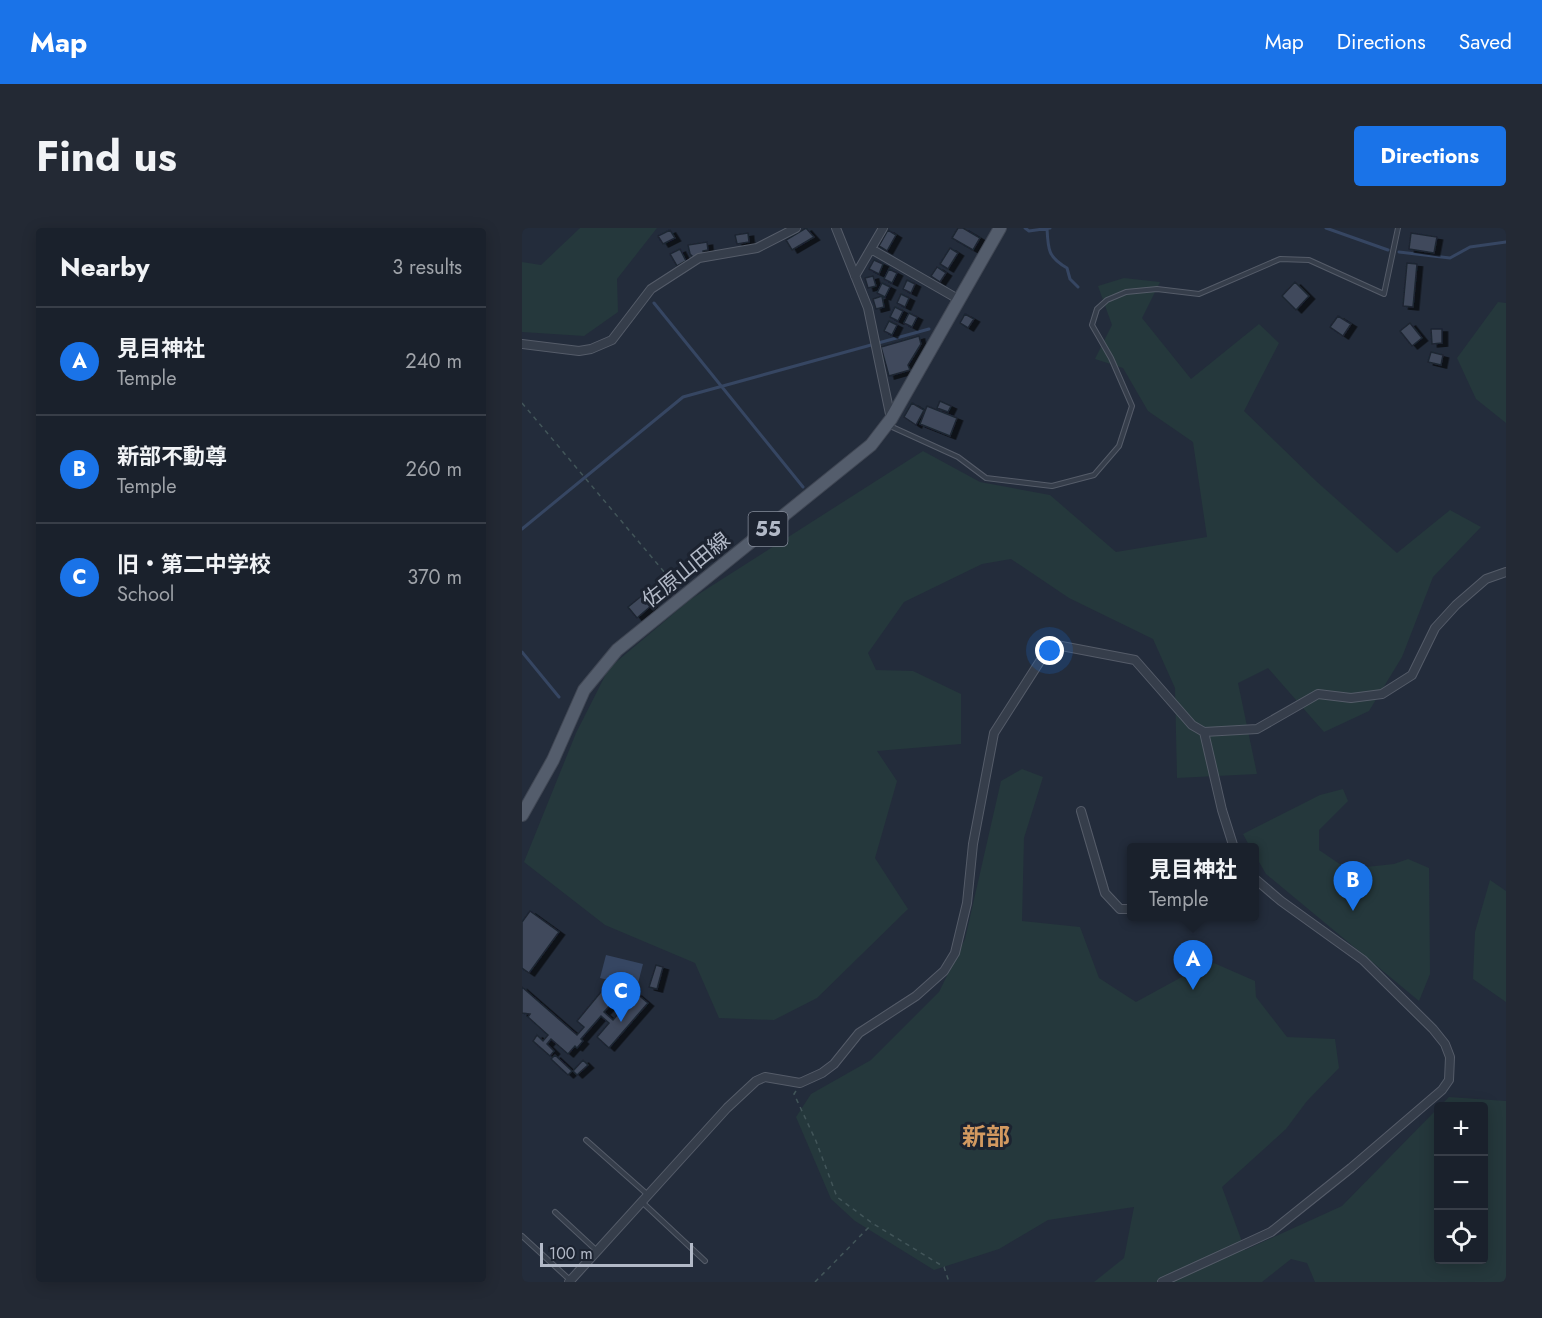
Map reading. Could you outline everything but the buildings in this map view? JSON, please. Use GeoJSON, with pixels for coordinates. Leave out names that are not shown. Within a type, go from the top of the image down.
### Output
{"type":"FeatureCollection","features":[{"type":"Feature","properties":{"kind":"main road","name":"佐原山田線"},"geometry":{"type":"LineString","coordinates":[[522,815],[553,760],[584,690],[597,671],[617,650],[871,445],[889,422],[999,228]]}},
{"type":"Feature","properties":{"kind":"street"},"geometry":{"type":"LineString","coordinates":[[522,344],[579,351],[591,350],[612,340],[651,289],[699,258],[757,248],[796,228]]}},
{"type":"Feature","properties":{"kind":"street"},"geometry":{"type":"LineString","coordinates":[[836,228],[868,308],[889,422]]}},
{"type":"Feature","properties":{"kind":"street"},"geometry":{"type":"LineString","coordinates":[[855,276],[883,228]]}},
{"type":"Feature","properties":{"kind":"street"},"geometry":{"type":"LineString","coordinates":[[871,249],[958,299]]}},
{"type":"Feature","properties":{"kind":"street"},"geometry":{"type":"LineString","coordinates":[[570,1281],[727,1108],[756,1081],[765,1077],[800,1083],[822,1073],[834,1064],[859,1034],[916,996],[944,972],[954,953],[967,903],[973,844],[994,733],[1051,644],[1135,660],[1192,725],[1204,732],[1257,729],[1318,694],[1352,698],[1382,694],[1412,675],[1435,628],[1456,605],[1486,579],[1506,572]]}},
{"type":"Feature","properties":{"kind":"street"},"geometry":{"type":"LineString","coordinates":[[1204,732],[1222,810],[1232,843]]}},
{"type":"Feature","properties":{"kind":"street"},"geometry":{"type":"LineString","coordinates":[[1081,811],[1105,893],[1120,909],[1127,909]]}},
{"type":"Feature","properties":{"kind":"street"},"geometry":{"type":"LineString","coordinates":[[1162,1282],[1271,1232],[1351,1168],[1442,1090],[1449,1080],[1450,1057],[1445,1044],[1433,1029],[1363,960],[1281,901],[1259,882]]}},
{"type":"Feature","properties":{"kind":"lane"},"geometry":{"type":"LineString","coordinates":[[889,422],[958,457],[986,478],[1052,486],[1094,475],[1119,446],[1132,406],[1111,358],[1092,325],[1097,309],[1107,300],[1126,292],[1158,289],[1199,294],[1280,259],[1309,260],[1384,294],[1398,228]]}},
{"type":"Feature","properties":{"kind":"lane"},"geometry":{"type":"LineString","coordinates":[[586,1140],[648,1195]]}},
{"type":"Feature","properties":{"kind":"lane"},"geometry":{"type":"LineString","coordinates":[[642,1202],[705,1261]]}},
{"type":"Feature","properties":{"kind":"lane"},"geometry":{"type":"LineString","coordinates":[[555,1212],[597,1251]]}},
{"type":"Feature","properties":{"kind":"lane"},"geometry":{"type":"LineString","coordinates":[[522,1236],[570,1281]]}},
{"type":"Feature","properties":{"kind":"path"},"geometry":{"type":"LineString","coordinates":[[522,403],[684,596]]}},
{"type":"Feature","properties":{"kind":"path"},"geometry":{"type":"LineString","coordinates":[[800,1083],[794,1094],[816,1141],[837,1197],[872,1223],[944,1267],[949,1282]]}},
{"type":"Feature","properties":{"kind":"path"},"geometry":{"type":"LineString","coordinates":[[815,1282],[872,1223]]}},
{"type":"Feature","properties":{"kind":"green space"},"geometry":{"type":"Polygon","coordinates":[[[580,228],[657,228],[617,279],[618,312],[584,336],[522,332],[522,262],[541,265],[580,228]]]}},
{"type":"Feature","properties":{"kind":"green space"},"geometry":{"type":"Polygon","coordinates":[[[1124,278],[1160,282],[1142,318],[1191,379],[1259,324],[1279,343],[1244,411],[1316,481],[1397,553],[1450,510],[1481,527],[1433,577],[1402,657],[1369,711],[1324,732],[1268,668],[1238,683],[1257,774],[1177,778],[1175,688],[1153,639],[1069,598],[1011,559],[982,564],[904,602],[868,653],[876,670],[913,671],[961,694],[961,744],[877,751],[897,781],[875,858],[908,909],[817,998],[774,1020],[719,1018],[695,963],[605,925],[524,862],[576,733],[609,668],[691,599],[923,451],[980,482],[1050,495],[1116,552],[1207,537],[1193,442],[1148,411],[1123,368],[1095,359],[1112,325],[1098,286],[1124,278]]]}},
{"type":"Feature","properties":{"kind":"green space"},"geometry":{"type":"Polygon","coordinates":[[[1498,302],[1506,303],[1506,423],[1476,399],[1457,358],[1498,302]]]}},
{"type":"Feature","properties":{"kind":"green space"},"geometry":{"type":"Polygon","coordinates":[[[1022,769],[1043,777],[1024,838],[1022,921],[1080,927],[1099,978],[1136,1002],[1200,967],[1214,963],[1255,981],[1256,997],[1287,1037],[1335,1039],[1339,1068],[1307,1101],[1286,1129],[1222,1187],[1245,1250],[1342,1206],[1434,1112],[1434,1264],[1488,1264],[1488,1102],[1444,1102],[1449,1097],[1506,1101],[1506,1282],[1315,1282],[1307,1263],[1291,1259],[1262,1282],[1094,1282],[1124,1258],[1134,1207],[1048,1220],[999,1249],[934,1270],[855,1221],[831,1199],[796,1117],[811,1094],[871,1060],[939,992],[965,939],[1001,781],[1022,769]]]}},
{"type":"Feature","properties":{"kind":"green space"},"geometry":{"type":"Polygon","coordinates":[[[1343,789],[1348,801],[1319,830],[1319,850],[1347,869],[1394,864],[1408,859],[1429,868],[1430,974],[1419,1001],[1266,874],[1259,862],[1259,843],[1248,843],[1243,834],[1320,795],[1343,789]]]}},
{"type":"Feature","properties":{"kind":"green space"},"geometry":{"type":"Polygon","coordinates":[[[1490,880],[1506,891],[1506,1002],[1473,979],[1475,932],[1490,880]]]}},
{"type":"Feature","properties":{"kind":"water"},"geometry":{"type":"Polygon","coordinates":[[[606,955],[643,964],[637,987],[600,978],[606,955]]]}},
{"type":"Feature","properties":{"kind":"waterway"},"geometry":{"type":"LineString","coordinates":[[1025,228],[1029,231],[1050,228]]}},
{"type":"Feature","properties":{"kind":"waterway"},"geometry":{"type":"LineString","coordinates":[[1047,228],[1050,252],[1067,268],[1070,279],[1078,287]]}},
{"type":"Feature","properties":{"kind":"waterway"},"geometry":{"type":"LineString","coordinates":[[1326,228],[1388,250]]}},
{"type":"Feature","properties":{"kind":"waterway"},"geometry":{"type":"LineString","coordinates":[[1399,252],[1450,258],[1470,247],[1506,242]]}},
{"type":"Feature","properties":{"kind":"waterway"},"geometry":{"type":"LineString","coordinates":[[654,303],[803,487]]}},
{"type":"Feature","properties":{"kind":"waterway"},"geometry":{"type":"LineString","coordinates":[[522,529],[683,397],[929,329]]}},
{"type":"Feature","properties":{"kind":"waterway"},"geometry":{"type":"LineString","coordinates":[[522,652],[559,697]]}},
{"type":"Feature","properties":{"kind":"place","name":"新部不動尊"},"geometry":{"type":"Point","coordinates":[1353,911]}},
{"type":"Feature","properties":{"kind":"place","name":"見目神社"},"geometry":{"type":"Point","coordinates":[1193,990]}},
{"type":"Feature","properties":{"kind":"place","name":"旧・第二中学校"},"geometry":{"type":"Point","coordinates":[621,1022]}},
{"type":"Feature","properties":{"kind":"district","name":"新部"},"geometry":{"type":"Point","coordinates":[986,1136]}}]}
